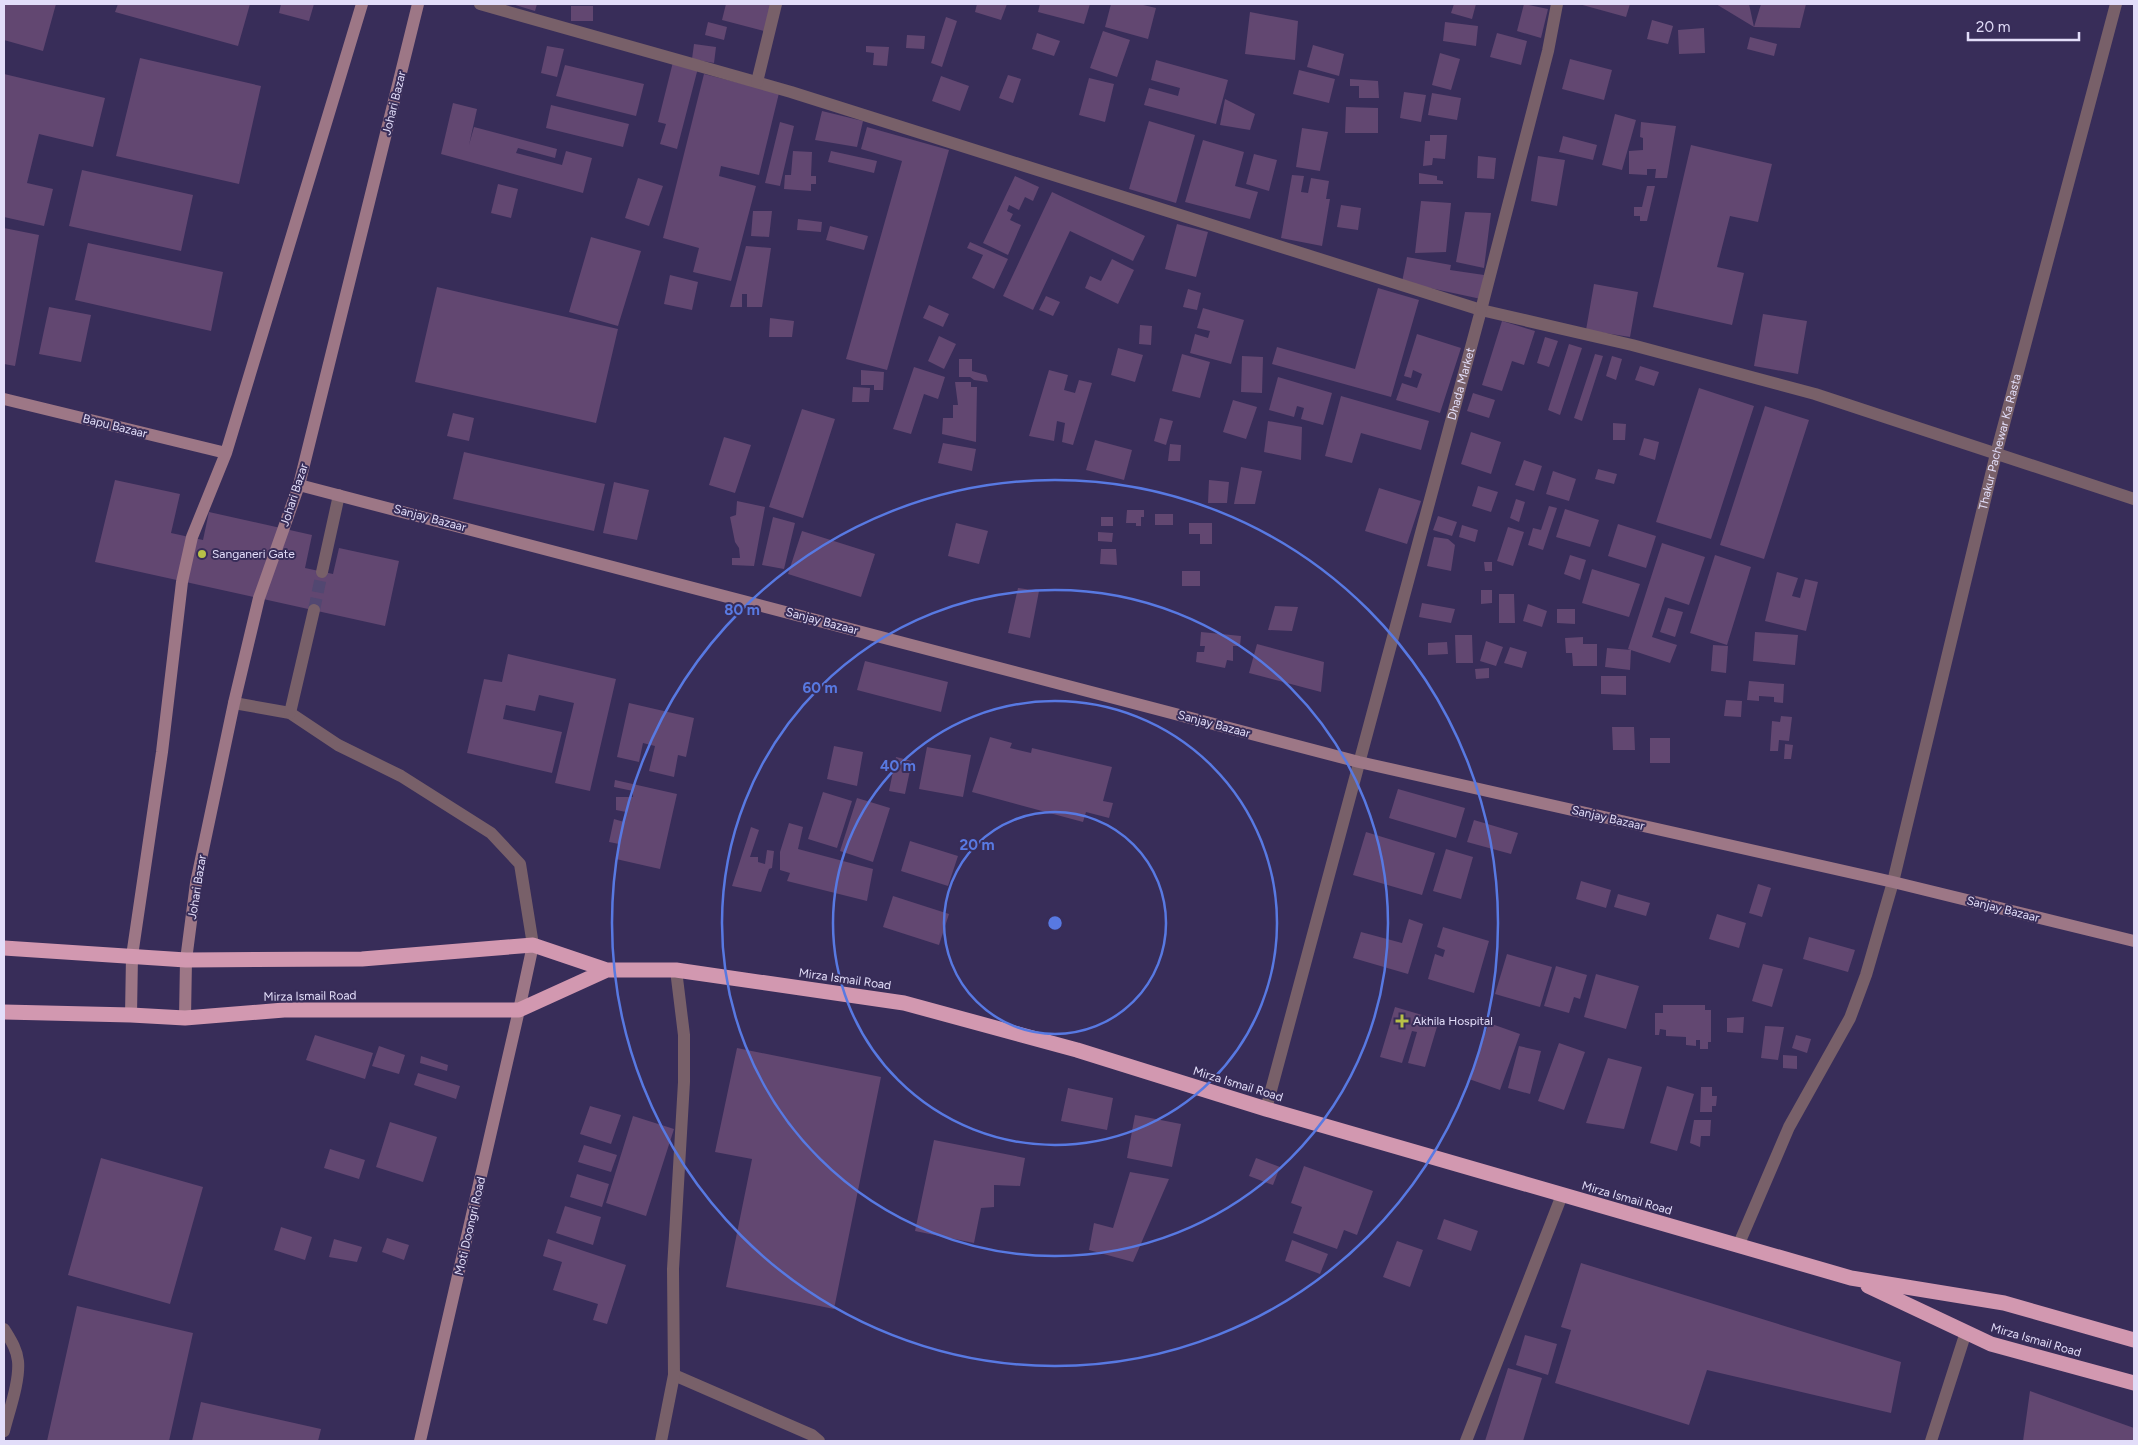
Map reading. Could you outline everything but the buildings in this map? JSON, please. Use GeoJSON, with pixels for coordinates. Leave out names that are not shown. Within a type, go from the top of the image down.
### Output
{"type":"FeatureCollection","features":[{"type":"Feature","properties":{"kind":"highway","name":"Mirza Ismail Road"},"geometry":{"type":"LineString","coordinates":[[4,948],[186,960],[362,959],[533,945],[608,970],[676,970],[904,1003],[1077,1050],[1266,1109],[1850,1278],[2004,1303],[2134,1340]]}},
{"type":"Feature","properties":{"kind":"highway","name":"Mirza Ismail Road"},"geometry":{"type":"LineString","coordinates":[[4,1012],[185,1018],[284,1010],[519,1010],[608,970]]}},
{"type":"Feature","properties":{"kind":"highway","name":"Mirza Ismail Road"},"geometry":{"type":"LineString","coordinates":[[1850,1278],[1991,1344],[2134,1383]]}},
{"type":"Feature","properties":{"kind":"street"},"geometry":{"type":"LineString","coordinates":[[131,1015],[132,956],[142,876],[162,752],[182,582],[192,538],[226,453],[362,4]]}},
{"type":"Feature","properties":{"kind":"street","name":"Johari Bazar"},"geometry":{"type":"LineString","coordinates":[[185,1018],[186,960],[196,883],[234,703],[259,598],[299,485],[418,4]]}},
{"type":"Feature","properties":{"kind":"street"},"geometry":{"type":"LineString","coordinates":[[480,4],[757,82],[1481,310],[1632,345],[1815,394],[2134,499]]}},
{"type":"Feature","properties":{"kind":"street"},"geometry":{"type":"LineString","coordinates":[[757,82],[776,4]]}},
{"type":"Feature","properties":{"kind":"street","name":"Dhada Market"},"geometry":{"type":"LineString","coordinates":[[1266,1109],[1481,310],[1548,51],[1557,4]]}},
{"type":"Feature","properties":{"kind":"street","name":"Thakur Pachewar Ka Rasta"},"geometry":{"type":"LineString","coordinates":[[1738,1246],[1789,1127],[1850,1018],[1866,975],[1893,882],[1996,454],[2116,4]]}},
{"type":"Feature","properties":{"kind":"street","name":"Bapu Bazaar"},"geometry":{"type":"LineString","coordinates":[[4,399],[226,453]]}},
{"type":"Feature","properties":{"kind":"street","name":"Sanjay Bazaar"},"geometry":{"type":"LineString","coordinates":[[299,485],[1359,762],[1893,882],[2134,941]]}},
{"type":"Feature","properties":{"kind":"street"},"geometry":{"type":"LineString","coordinates":[[322,572],[339,494]]}},
{"type":"Feature","properties":{"kind":"street"},"geometry":{"type":"LineString","coordinates":[[290,713],[314,610]]}},
{"type":"Feature","properties":{"kind":"street"},"geometry":{"type":"LineString","coordinates":[[234,703],[290,713],[338,745],[401,776],[491,834],[520,864],[533,945]]}},
{"type":"Feature","properties":{"kind":"street","name":"Moti Doongri Road"},"geometry":{"type":"LineString","coordinates":[[420,1441],[533,945]]}},
{"type":"Feature","properties":{"kind":"street"},"geometry":{"type":"LineString","coordinates":[[661,1441],[674,1374],[673,1269],[684,1082],[684,1035],[676,970]]}},
{"type":"Feature","properties":{"kind":"street"},"geometry":{"type":"LineString","coordinates":[[1466,1441],[1562,1195]]}},
{"type":"Feature","properties":{"kind":"street"},"geometry":{"type":"LineString","coordinates":[[4,1329],[14,1345],[18,1362],[16,1380],[4,1431]]}},
{"type":"Feature","properties":{"kind":"street"},"geometry":{"type":"LineString","coordinates":[[1931,1441],[1966,1332]]}},
{"type":"Feature","properties":{"kind":"street"},"geometry":{"type":"LineString","coordinates":[[674,1374],[812,1435],[819,1441]]}},
{"type":"Feature","properties":{"kind":"tunnel"},"geometry":{"type":"LineString","coordinates":[[314,610],[322,572]]}},
{"type":"Feature","properties":{"kind":"place","name":"Sanganeri Gate"},"geometry":{"type":"Point","coordinates":[202,554]}},
{"type":"Feature","properties":{"kind":"place","name":"Akhila Hospital"},"geometry":{"type":"Point","coordinates":[1402,1021]}}]}
